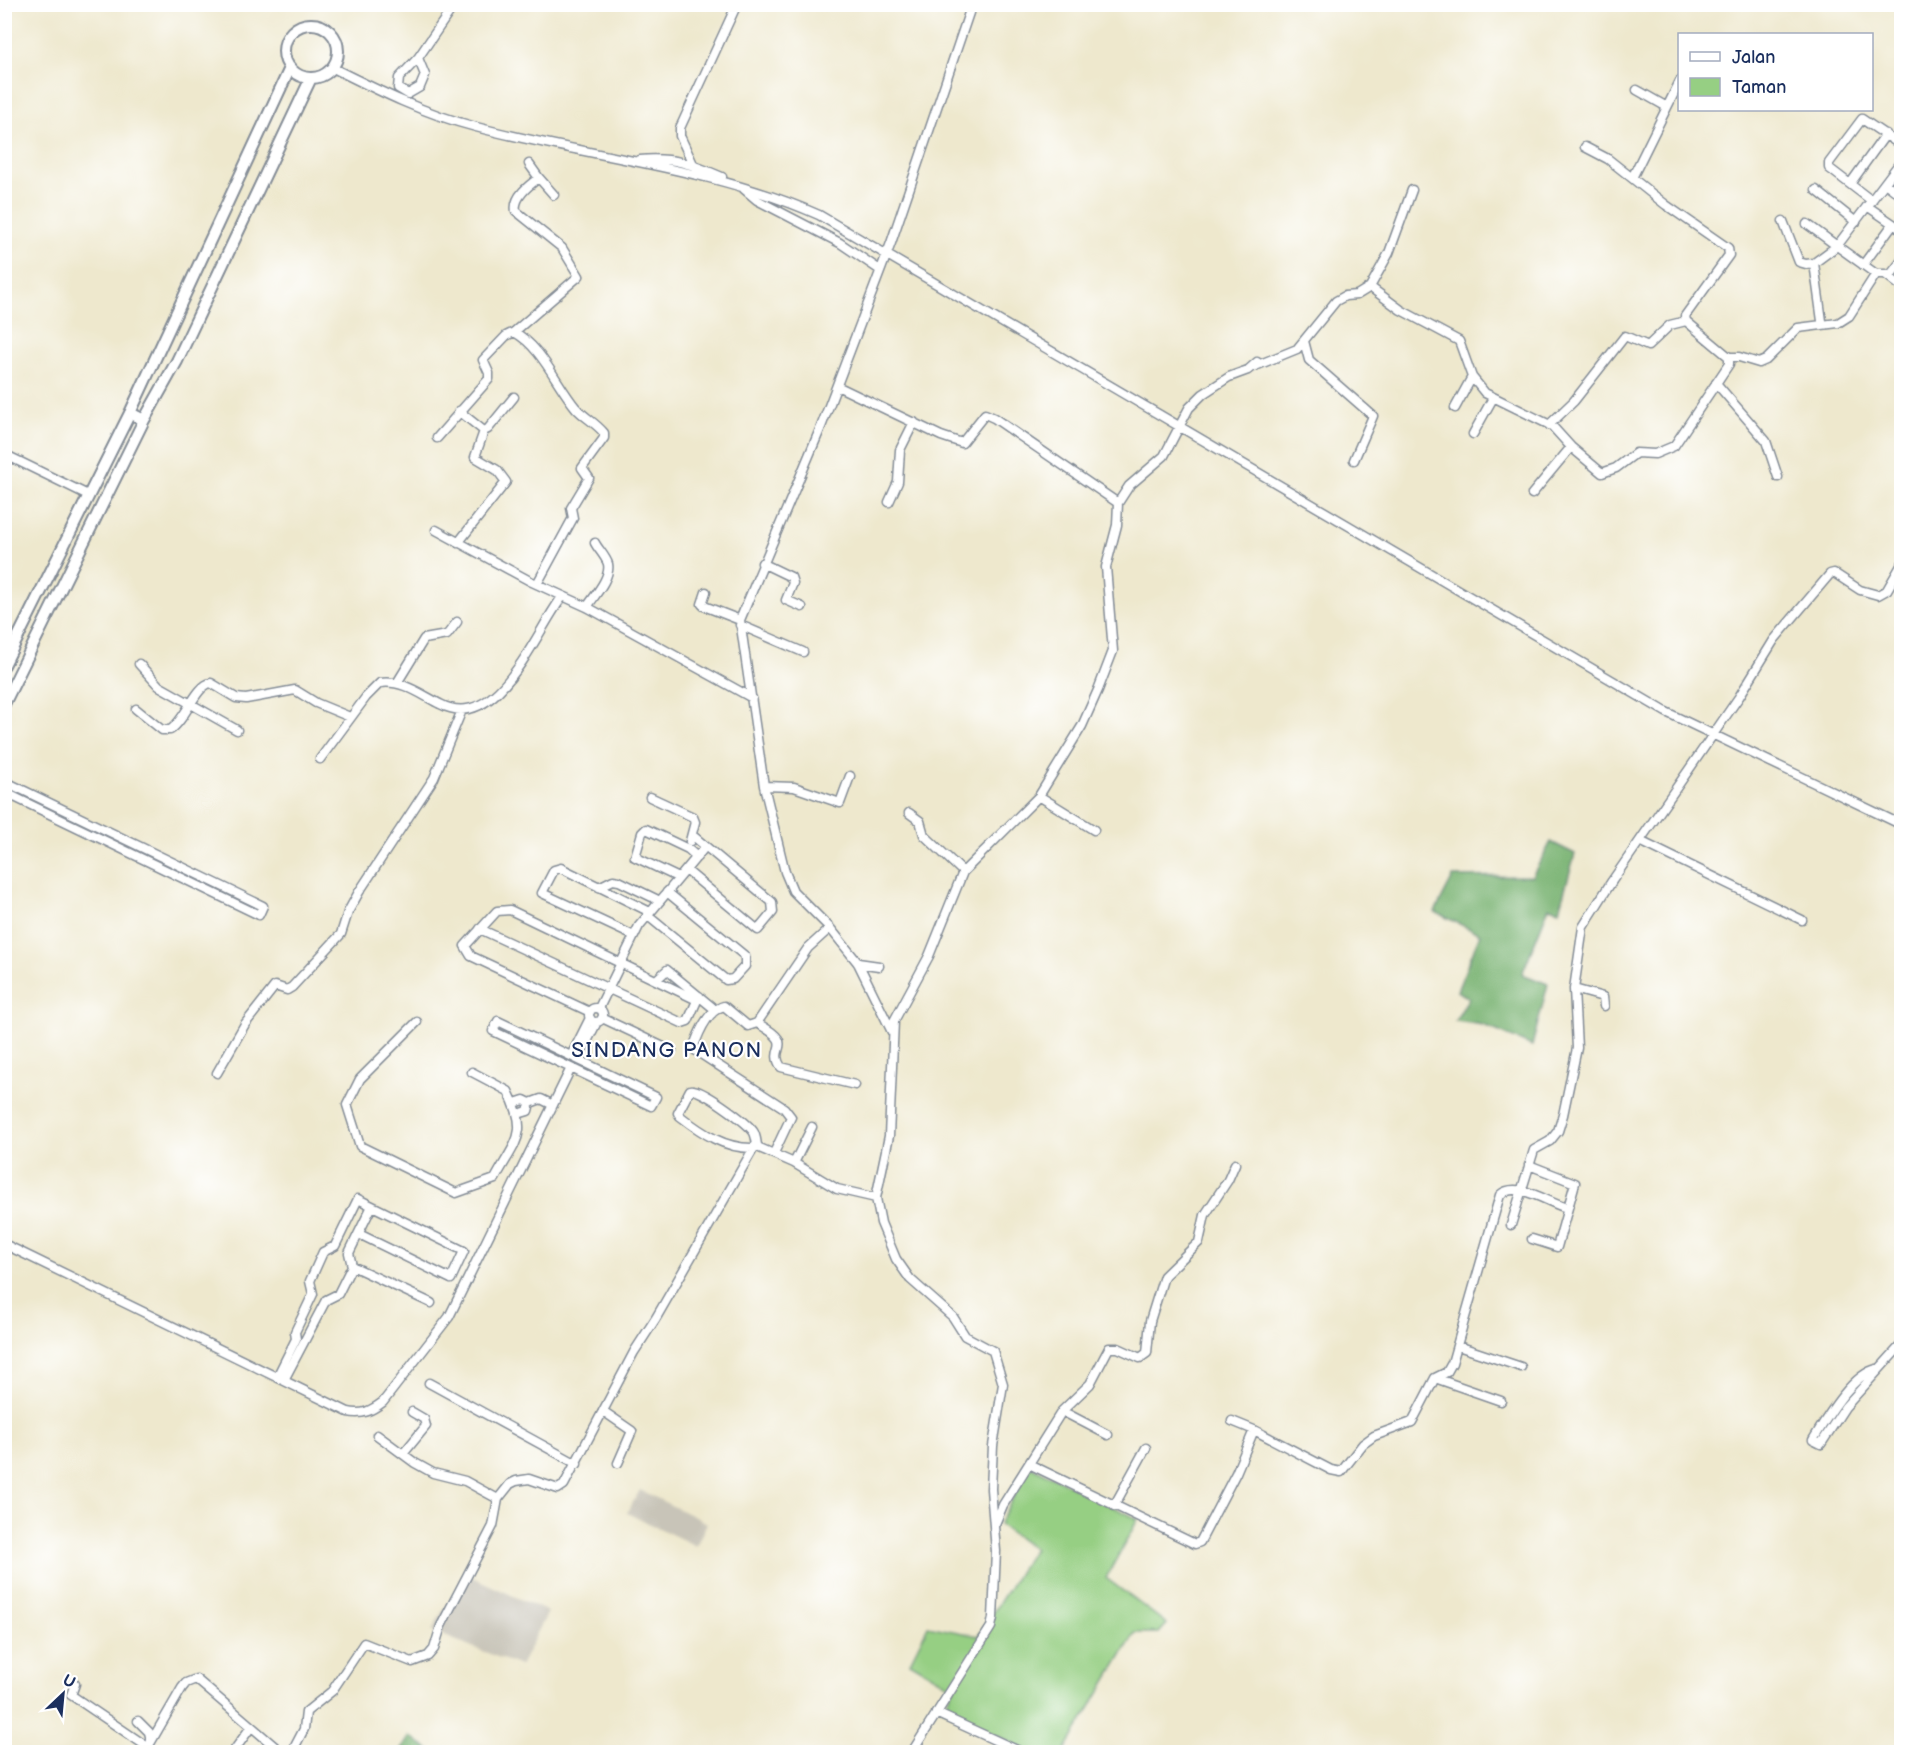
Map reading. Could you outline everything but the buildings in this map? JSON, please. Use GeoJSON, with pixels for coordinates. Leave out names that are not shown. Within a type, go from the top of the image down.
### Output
{"type":"FeatureCollection","features":[{"type":"Feature","properties":{"kind":"street"},"geometry":{"type":"LineString","coordinates":[[418,58],[455,4]]}},
{"type":"Feature","properties":{"kind":"street"},"geometry":{"type":"LineString","coordinates":[[693,164],[680,136],[680,128],[737,4]]}},
{"type":"Feature","properties":{"kind":"street"},"geometry":{"type":"LineString","coordinates":[[892,1033],[858,963],[830,928],[793,891],[785,872],[764,786],[740,622],[762,563],[837,386],[887,253],[972,4]]}},
{"type":"Feature","properties":{"kind":"street"},"geometry":{"type":"LineString","coordinates":[[314,23],[324,26],[338,41],[339,52],[333,68],[323,76],[311,78],[299,76],[290,68],[285,58],[284,48],[287,37],[294,29],[314,23]]}},
{"type":"Feature","properties":{"kind":"street"},"geometry":{"type":"LineString","coordinates":[[4,665],[130,413],[290,68]]}},
{"type":"Feature","properties":{"kind":"street"},"geometry":{"type":"LineString","coordinates":[[333,68],[407,104],[448,118],[741,186],[785,200],[819,215],[1666,712],[1902,825]]}},
{"type":"Feature","properties":{"kind":"street"},"geometry":{"type":"LineString","coordinates":[[4,704],[144,420],[177,361],[311,78]]}},
{"type":"Feature","properties":{"kind":"street"},"geometry":{"type":"LineString","coordinates":[[1632,178],[1678,85]]}},
{"type":"Feature","properties":{"kind":"street"},"geometry":{"type":"LineString","coordinates":[[1637,90],[1667,107]]}},
{"type":"Feature","properties":{"kind":"street"},"geometry":{"type":"LineString","coordinates":[[1902,146],[1864,119],[1858,123],[1828,165],[1902,230]]}},
{"type":"Feature","properties":{"kind":"street"},"geometry":{"type":"LineString","coordinates":[[1850,183],[1886,134]]}},
{"type":"Feature","properties":{"kind":"street"},"geometry":{"type":"LineString","coordinates":[[1585,147],[1608,159],[1730,251],[1687,311],[1686,321]]}},
{"type":"Feature","properties":{"kind":"street"},"geometry":{"type":"LineString","coordinates":[[631,161],[664,158],[693,164],[741,186],[757,200],[840,243],[880,270]]}},
{"type":"Feature","properties":{"kind":"street"},"geometry":{"type":"LineString","coordinates":[[1783,221],[1799,262],[1814,263],[1837,246],[1902,160]]}},
{"type":"Feature","properties":{"kind":"street"},"geometry":{"type":"LineString","coordinates":[[529,164],[554,195]]}},
{"type":"Feature","properties":{"kind":"street"},"geometry":{"type":"LineString","coordinates":[[437,438],[489,379],[489,373],[483,360],[506,336],[514,332],[579,276],[562,248],[516,211],[515,205],[519,196],[539,178]]}},
{"type":"Feature","properties":{"kind":"street"},"geometry":{"type":"LineString","coordinates":[[1885,183],[1902,196]]}},
{"type":"Feature","properties":{"kind":"street"},"geometry":{"type":"LineString","coordinates":[[912,1752],[991,1627],[996,1563],[991,1489],[993,1446],[1003,1384],[993,1351],[965,1336],[942,1306],[900,1268],[886,1237],[876,1198],[889,1136],[892,1033],[899,1008],[929,956],[944,924],[963,872],[1039,796],[1082,726],[1113,651],[1106,567],[1117,525],[1118,503],[1129,486],[1164,456],[1189,408],[1203,394],[1257,363],[1290,353],[1304,341],[1336,301],[1346,296],[1358,296],[1370,287],[1389,253],[1412,190]]}},
{"type":"Feature","properties":{"kind":"street"},"geometry":{"type":"LineString","coordinates":[[1816,190],[1856,222]]}},
{"type":"Feature","properties":{"kind":"street"},"geometry":{"type":"LineString","coordinates":[[1807,224],[1876,274],[1885,274],[1902,287]]}},
{"type":"Feature","properties":{"kind":"street"},"geometry":{"type":"LineString","coordinates":[[1863,265],[1893,224]]}},
{"type":"Feature","properties":{"kind":"street"},"geometry":{"type":"LineString","coordinates":[[1892,273],[1902,260]]}},
{"type":"Feature","properties":{"kind":"street"},"geometry":{"type":"LineString","coordinates":[[1814,263],[1822,321]]}},
{"type":"Feature","properties":{"kind":"street"},"geometry":{"type":"LineString","coordinates":[[1686,321],[1729,357],[1739,357],[1759,363],[1766,360],[1798,328],[1838,323],[1849,316],[1876,274]]}},
{"type":"Feature","properties":{"kind":"street"},"geometry":{"type":"LineString","coordinates":[[1370,287],[1401,310],[1459,340],[1472,378],[1493,398],[1550,425],[1571,447],[1602,473],[1616,468],[1636,453],[1656,453],[1674,446],[1729,364],[1729,357]]}},
{"type":"Feature","properties":{"kind":"street"},"geometry":{"type":"LineString","coordinates":[[1550,425],[1574,400],[1625,336],[1648,346],[1670,325],[1686,321]]}},
{"type":"Feature","properties":{"kind":"street"},"geometry":{"type":"LineString","coordinates":[[514,332],[529,344],[558,379],[578,410],[604,435],[582,468],[589,478],[571,508],[573,518],[537,584]]}},
{"type":"Feature","properties":{"kind":"street"},"geometry":{"type":"LineString","coordinates":[[1304,341],[1309,360],[1373,416],[1354,460]]}},
{"type":"Feature","properties":{"kind":"street"},"geometry":{"type":"LineString","coordinates":[[1455,408],[1472,378]]}},
{"type":"Feature","properties":{"kind":"street"},"geometry":{"type":"LineString","coordinates":[[1716,383],[1766,441],[1778,477]]}},
{"type":"Feature","properties":{"kind":"street"},"geometry":{"type":"LineString","coordinates":[[837,386],[941,436],[962,443],[985,414],[1118,503]]}},
{"type":"Feature","properties":{"kind":"street"},"geometry":{"type":"LineString","coordinates":[[459,543],[506,482],[497,470],[475,457],[484,431],[514,397]]}},
{"type":"Feature","properties":{"kind":"street"},"geometry":{"type":"LineString","coordinates":[[1473,434],[1493,398]]}},
{"type":"Feature","properties":{"kind":"street"},"geometry":{"type":"LineString","coordinates":[[459,411],[484,431]]}},
{"type":"Feature","properties":{"kind":"street"},"geometry":{"type":"LineString","coordinates":[[130,413],[144,420]]}},
{"type":"Feature","properties":{"kind":"street"},"geometry":{"type":"LineString","coordinates":[[889,502],[898,482],[900,450],[914,422]]}},
{"type":"Feature","properties":{"kind":"street"},"geometry":{"type":"LineString","coordinates":[[1532,494],[1571,447]]}},
{"type":"Feature","properties":{"kind":"street"},"geometry":{"type":"LineString","coordinates":[[4,454],[88,495]]}},
{"type":"Feature","properties":{"kind":"street"},"geometry":{"type":"LineString","coordinates":[[435,530],[537,584],[587,607],[752,698]]}},
{"type":"Feature","properties":{"kind":"street"},"geometry":{"type":"LineString","coordinates":[[587,607],[600,588],[607,571],[608,563],[595,543]]}},
{"type":"Feature","properties":{"kind":"street"},"geometry":{"type":"LineString","coordinates":[[762,563],[791,577],[792,583],[786,600],[802,607]]}},
{"type":"Feature","properties":{"kind":"street"},"geometry":{"type":"LineString","coordinates":[[1511,1225],[1529,1165],[1537,1147],[1550,1140],[1558,1131],[1563,1115],[1577,1048],[1574,988],[1583,927],[1713,736],[1774,640],[1830,574],[1837,574],[1865,592],[1878,595],[1887,590],[1902,564]]}},
{"type":"Feature","properties":{"kind":"street"},"geometry":{"type":"LineString","coordinates":[[706,592],[702,600],[704,606],[803,652]]}},
{"type":"Feature","properties":{"kind":"street"},"geometry":{"type":"LineString","coordinates":[[320,759],[373,688],[387,682],[397,683],[446,707],[462,710],[475,708],[493,698],[519,668],[549,614],[563,596]]}},
{"type":"Feature","properties":{"kind":"street"},"geometry":{"type":"LineString","coordinates":[[397,683],[424,639],[447,635],[457,622]]}},
{"type":"Feature","properties":{"kind":"street"},"geometry":{"type":"LineString","coordinates":[[139,664],[159,686],[237,730]]}},
{"type":"Feature","properties":{"kind":"street"},"geometry":{"type":"LineString","coordinates":[[136,709],[166,732],[176,727],[206,683],[246,699],[279,694],[291,689],[350,717]]}},
{"type":"Feature","properties":{"kind":"street"},"geometry":{"type":"LineString","coordinates":[[217,1073],[245,1024],[275,986],[287,990],[292,987],[341,934],[348,912],[359,892],[434,778],[462,710]]}},
{"type":"Feature","properties":{"kind":"street"},"geometry":{"type":"LineString","coordinates":[[764,786],[794,788],[840,803],[850,776]]}},
{"type":"Feature","properties":{"kind":"street"},"geometry":{"type":"LineString","coordinates":[[4,781],[263,906],[259,915],[4,792]]}},
{"type":"Feature","properties":{"kind":"street"},"geometry":{"type":"LineString","coordinates":[[1039,796],[1094,830]]}},
{"type":"Feature","properties":{"kind":"street"},"geometry":{"type":"LineString","coordinates":[[650,797],[693,817],[695,822],[688,849]]}},
{"type":"Feature","properties":{"kind":"street"},"geometry":{"type":"LineString","coordinates":[[909,813],[920,821],[924,835],[963,872]]}},
{"type":"Feature","properties":{"kind":"street"},"geometry":{"type":"LineString","coordinates":[[679,878],[635,857],[642,833],[646,829],[688,849],[697,856]]}},
{"type":"Feature","properties":{"kind":"street"},"geometry":{"type":"LineString","coordinates":[[686,870],[758,930],[773,912],[772,902],[692,835]]}},
{"type":"Feature","properties":{"kind":"street"},"geometry":{"type":"LineString","coordinates":[[1640,841],[1802,920]]}},
{"type":"Feature","properties":{"kind":"street"},"geometry":{"type":"LineString","coordinates":[[575,1058],[634,936],[649,914],[705,847]]}},
{"type":"Feature","properties":{"kind":"street"},"geometry":{"type":"LineString","coordinates":[[634,936],[542,893],[557,868],[649,914],[726,980],[734,979],[745,966],[745,956],[667,892]]}},
{"type":"Feature","properties":{"kind":"street"},"geometry":{"type":"LineString","coordinates":[[599,887],[613,880],[619,881],[660,901]]}},
{"type":"Feature","properties":{"kind":"street"},"geometry":{"type":"LineString","coordinates":[[672,1051],[595,1017],[471,956],[465,946],[497,911],[510,910],[698,998]]}},
{"type":"Feature","properties":{"kind":"street"},"geometry":{"type":"LineString","coordinates":[[774,1153],[791,1117],[784,1108],[693,1049],[707,1019],[722,1006],[748,1026],[757,1023],[808,948],[830,928]]}},
{"type":"Feature","properties":{"kind":"street"},"geometry":{"type":"LineString","coordinates":[[480,929],[682,1023],[688,1021],[698,998]]}},
{"type":"Feature","properties":{"kind":"street"},"geometry":{"type":"LineString","coordinates":[[858,963],[879,966]]}},
{"type":"Feature","properties":{"kind":"street"},"geometry":{"type":"LineString","coordinates":[[656,980],[667,970],[698,998],[712,1007]]}},
{"type":"Feature","properties":{"kind":"street"},"geometry":{"type":"LineString","coordinates":[[1574,988],[1603,997],[1604,1006]]}},
{"type":"Feature","properties":{"kind":"street"},"geometry":{"type":"LineString","coordinates":[[498,1021],[575,1058],[656,1097],[651,1106],[493,1031],[498,1021]]}},
{"type":"Feature","properties":{"kind":"street"},"geometry":{"type":"LineString","coordinates":[[417,1022],[360,1078],[346,1105],[360,1146],[456,1193],[495,1179],[521,1129],[518,1114],[508,1090],[472,1072]]}},
{"type":"Feature","properties":{"kind":"street"},"geometry":{"type":"LineString","coordinates":[[757,1023],[780,1038],[778,1061],[781,1067],[855,1085]]}},
{"type":"Feature","properties":{"kind":"street"},"geometry":{"type":"LineString","coordinates":[[4,1244],[348,1412],[359,1414],[372,1411],[383,1402],[449,1317],[571,1068]]}},
{"type":"Feature","properties":{"kind":"street"},"geometry":{"type":"LineString","coordinates":[[613,1088],[617,1078]]}},
{"type":"Feature","properties":{"kind":"street"},"geometry":{"type":"LineString","coordinates":[[292,1752],[303,1729],[306,1712],[332,1691],[364,1643],[412,1662],[424,1659],[431,1653],[441,1626],[493,1526],[498,1499],[510,1484],[529,1479],[561,1488],[577,1464],[634,1352],[755,1146],[753,1132],[743,1122],[709,1096],[695,1089],[690,1090],[678,1113],[721,1142],[737,1149],[755,1146],[794,1163],[837,1189],[876,1198]]}},
{"type":"Feature","properties":{"kind":"street"},"geometry":{"type":"LineString","coordinates":[[514,1103],[524,1100],[530,1103],[541,1099],[553,1105]]}},
{"type":"Feature","properties":{"kind":"street"},"geometry":{"type":"LineString","coordinates":[[518,1114],[528,1111],[530,1103]]}},
{"type":"Feature","properties":{"kind":"street"},"geometry":{"type":"LineString","coordinates":[[794,1163],[812,1127]]}},
{"type":"Feature","properties":{"kind":"street"},"geometry":{"type":"LineString","coordinates":[[994,1525],[1062,1411],[1090,1384],[1109,1348],[1118,1348],[1143,1358],[1148,1353],[1150,1321],[1164,1276],[1199,1242],[1205,1215],[1228,1180],[1235,1164]]}},
{"type":"Feature","properties":{"kind":"street"},"geometry":{"type":"LineString","coordinates":[[1529,1165],[1575,1184],[1567,1208],[1566,1223],[1557,1247],[1532,1239]]}},
{"type":"Feature","properties":{"kind":"street"},"geometry":{"type":"LineString","coordinates":[[1232,1421],[1330,1470],[1341,1472],[1364,1444],[1374,1436],[1412,1422],[1435,1378],[1447,1372],[1458,1346],[1497,1200],[1505,1191],[1521,1191],[1567,1208]]}},
{"type":"Feature","properties":{"kind":"street"},"geometry":{"type":"LineString","coordinates":[[281,1379],[299,1341],[295,1332],[313,1294],[310,1281],[323,1252],[335,1246],[358,1199],[464,1251],[451,1279],[358,1234]]}},
{"type":"Feature","properties":{"kind":"street"},"geometry":{"type":"LineString","coordinates":[[299,1341],[308,1339],[326,1300],[338,1294],[352,1266],[349,1253],[372,1206]]}},
{"type":"Feature","properties":{"kind":"street"},"geometry":{"type":"LineString","coordinates":[[335,1246],[349,1253]]}},
{"type":"Feature","properties":{"kind":"street"},"geometry":{"type":"LineString","coordinates":[[352,1266],[431,1303]]}},
{"type":"Feature","properties":{"kind":"street"},"geometry":{"type":"LineString","coordinates":[[313,1294],[326,1300]]}},
{"type":"Feature","properties":{"kind":"street"},"geometry":{"type":"LineString","coordinates":[[1817,1442],[1867,1371],[1876,1369],[1902,1344]]}},
{"type":"Feature","properties":{"kind":"street"},"geometry":{"type":"LineString","coordinates":[[1458,1346],[1521,1367]]}},
{"type":"Feature","properties":{"kind":"street"},"geometry":{"type":"LineString","coordinates":[[1435,1378],[1501,1401]]}},
{"type":"Feature","properties":{"kind":"street"},"geometry":{"type":"LineString","coordinates":[[429,1383],[577,1464]]}},
{"type":"Feature","properties":{"kind":"street"},"geometry":{"type":"LineString","coordinates":[[603,1411],[632,1431],[618,1463]]}},
{"type":"Feature","properties":{"kind":"street"},"geometry":{"type":"LineString","coordinates":[[1062,1411],[1108,1435]]}},
{"type":"Feature","properties":{"kind":"street"},"geometry":{"type":"LineString","coordinates":[[403,1454],[426,1426],[424,1419],[412,1412]]}},
{"type":"Feature","properties":{"kind":"street"},"geometry":{"type":"LineString","coordinates":[[1029,1464],[1186,1542],[1195,1544],[1200,1542],[1236,1473],[1254,1430]]}},
{"type":"Feature","properties":{"kind":"street"},"geometry":{"type":"LineString","coordinates":[[377,1435],[433,1473],[465,1481],[498,1499]]}},
{"type":"Feature","properties":{"kind":"street"},"geometry":{"type":"LineString","coordinates":[[1114,1506],[1146,1448]]}},
{"type":"Feature","properties":{"kind":"street"},"geometry":{"type":"LineString","coordinates":[[151,1747],[182,1688],[191,1679],[201,1680],[281,1752]]}},
{"type":"Feature","properties":{"kind":"street"},"geometry":{"type":"LineString","coordinates":[[75,1684],[71,1695],[151,1747]]}},
{"type":"Feature","properties":{"kind":"street"},"geometry":{"type":"LineString","coordinates":[[936,1713],[1021,1752]]}},
{"type":"Feature","properties":{"kind":"street"},"geometry":{"type":"LineString","coordinates":[[138,1721],[149,1732],[151,1747]]}},
{"type":"Feature","properties":{"kind":"street"},"geometry":{"type":"LineString","coordinates":[[233,1752],[251,1727]]}},
{"type":"Feature","properties":{"kind":"shaded area"},"geometry":{"type":"Polygon","coordinates":[[[640,1490],[707,1523],[696,1546],[627,1513],[640,1490]]]}},
{"type":"Feature","properties":{"kind":"shaded area"},"geometry":{"type":"Polygon","coordinates":[[[470,1576],[548,1612],[520,1666],[432,1631],[442,1612],[470,1576]]]}},
{"type":"Feature","properties":{"kind":"green space"},"geometry":{"type":"Polygon","coordinates":[[[1551,842],[1575,854],[1559,910],[1549,907],[1522,974],[1548,984],[1532,1046],[1483,1025],[1455,1021],[1469,998],[1457,991],[1480,934],[1435,912],[1453,877],[1532,876],[1551,842]]]}},
{"type":"Feature","properties":{"kind":"green space"},"geometry":{"type":"Polygon","coordinates":[[[1030,1466],[1138,1519],[1106,1578],[1167,1624],[1159,1633],[1135,1633],[1064,1752],[1030,1752],[942,1708],[954,1688],[910,1662],[928,1626],[978,1636],[1034,1549],[999,1524],[1030,1466]]]}},
{"type":"Feature","properties":{"kind":"green space"},"geometry":{"type":"Polygon","coordinates":[[[410,1736],[433,1752],[400,1752],[410,1736]]]}},
{"type":"Feature","properties":{"kind":"district","name":"SINDANG PANON"},"geometry":{"type":"Point","coordinates":[667,1050]}}]}
